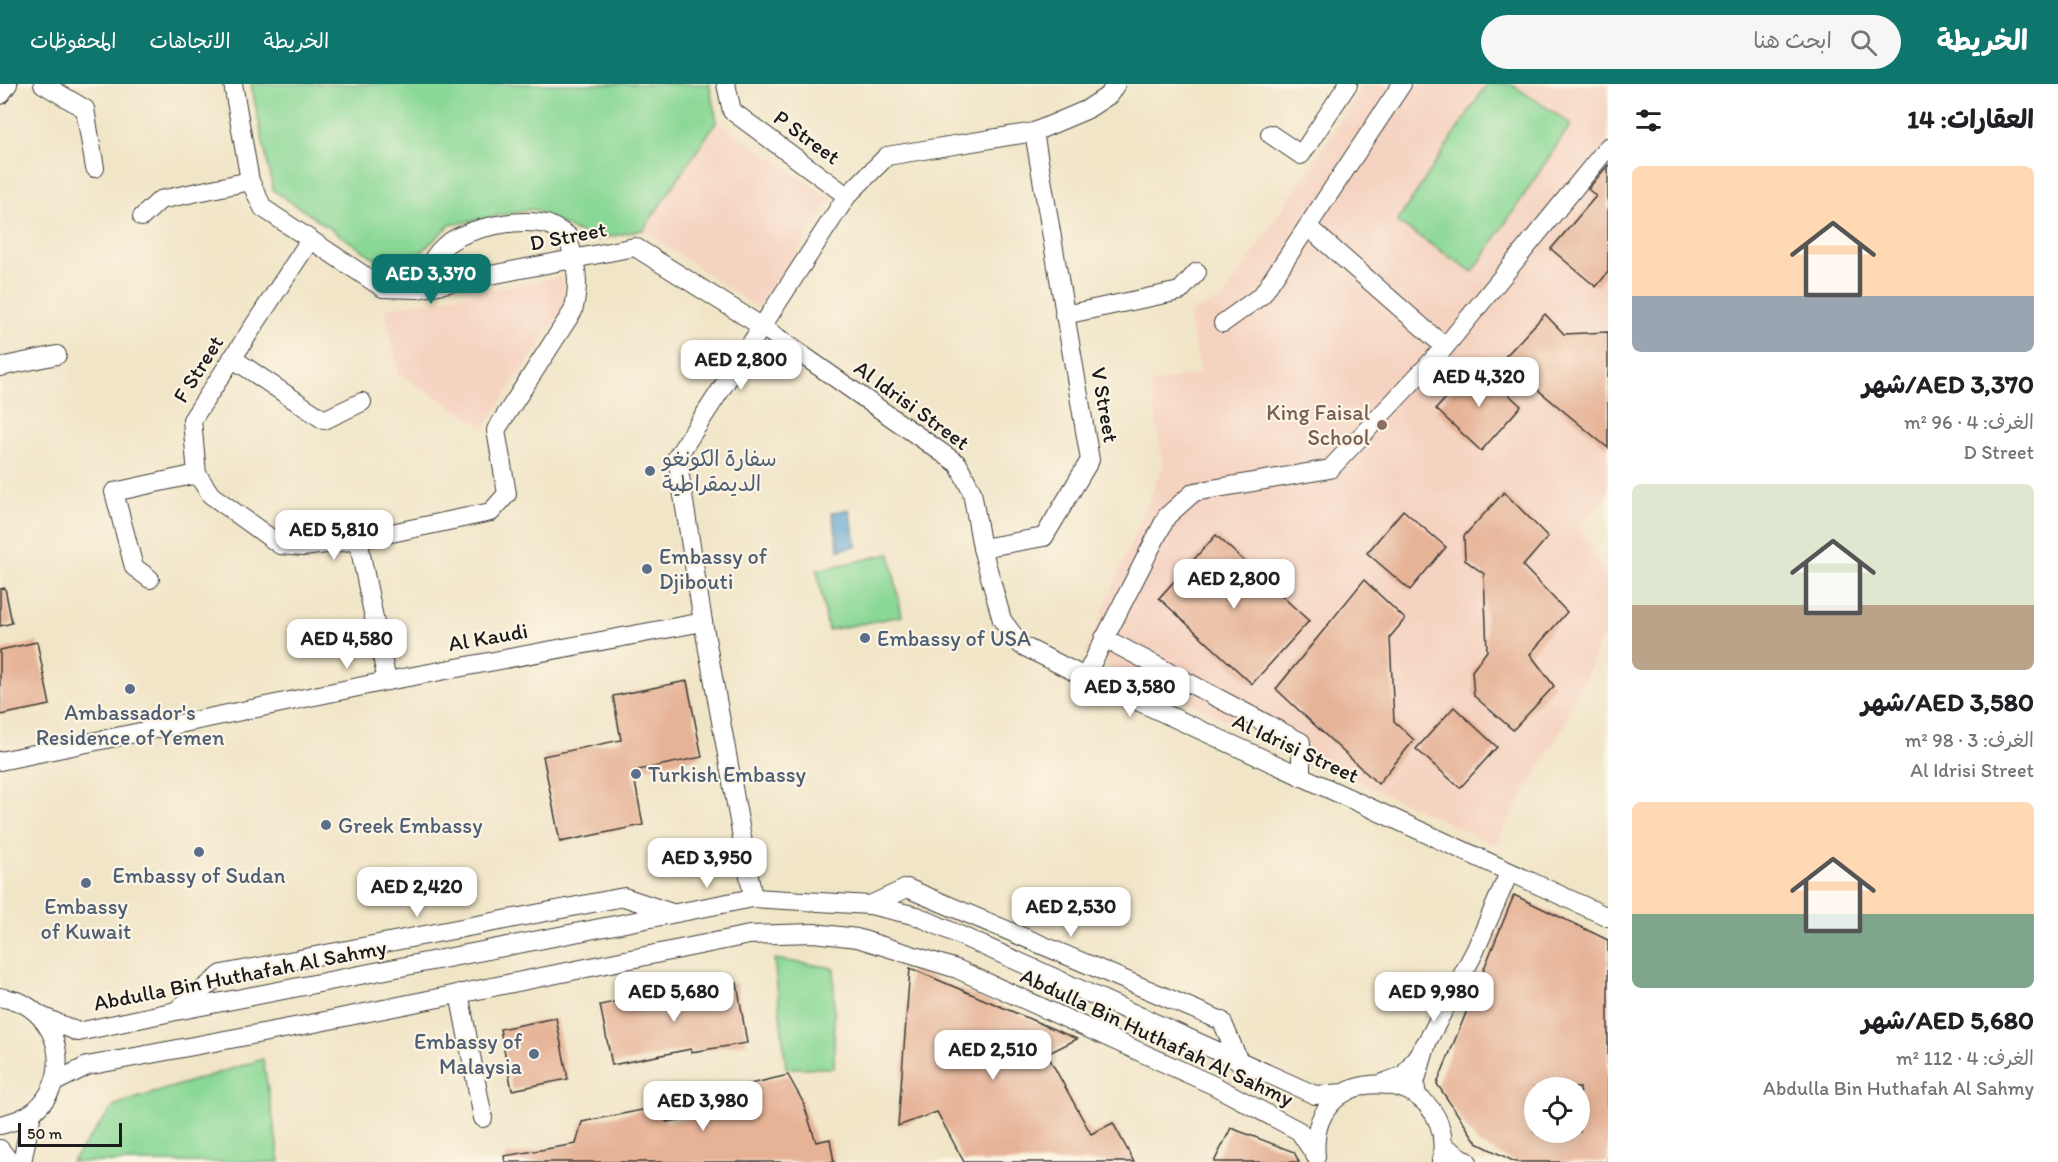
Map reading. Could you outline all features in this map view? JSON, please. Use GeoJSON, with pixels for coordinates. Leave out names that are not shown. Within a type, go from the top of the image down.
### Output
{"type":"FeatureCollection","features":[{"type":"Feature","properties":{"kind":"street"},"geometry":{"type":"LineString","coordinates":[[0,95],[8,84]]}},
{"type":"Feature","properties":{"kind":"street"},"geometry":{"type":"LineString","coordinates":[[43,84],[85,109],[95,168]]}},
{"type":"Feature","properties":{"kind":"street","name":"D Street"},"geometry":{"type":"LineString","coordinates":[[233,84],[250,181],[263,208],[383,288],[418,289],[635,247],[761,326],[801,354]]}},
{"type":"Feature","properties":{"kind":"street","name":"P Street"},"geometry":{"type":"LineString","coordinates":[[726,84],[732,111],[847,196]]}},
{"type":"Feature","properties":{"kind":"street"},"geometry":{"type":"LineString","coordinates":[[753,898],[703,622],[677,457],[847,196],[887,156],[1034,132],[1086,110],[1109,95],[1116,84]]}},
{"type":"Feature","properties":{"kind":"street"},"geometry":{"type":"LineString","coordinates":[[1270,134],[1301,155],[1348,84]]}},
{"type":"Feature","properties":{"kind":"street"},"geometry":{"type":"LineString","coordinates":[[1223,323],[1262,295],[1402,84]]}},
{"type":"Feature","properties":{"kind":"street","name":"V Street"},"geometry":{"type":"LineString","coordinates":[[982,548],[1044,537],[1090,460],[1034,132]]}},
{"type":"Feature","properties":{"kind":"street"},"geometry":{"type":"LineString","coordinates":[[1084,677],[1167,516],[1194,492],[1330,470],[1444,347],[1608,147]]}},
{"type":"Feature","properties":{"kind":"street"},"geometry":{"type":"LineString","coordinates":[[142,217],[160,200],[250,181]]}},
{"type":"Feature","properties":{"kind":"street"},"geometry":{"type":"LineString","coordinates":[[150,579],[134,567],[114,492],[197,474],[211,495],[280,544],[303,547],[358,540],[491,512],[507,494],[496,430],[573,311],[578,290],[575,260],[567,235],[548,224],[521,222],[472,231],[448,244],[429,263],[418,289]]}},
{"type":"Feature","properties":{"kind":"street"},"geometry":{"type":"LineString","coordinates":[[1308,227],[1444,347]]}},
{"type":"Feature","properties":{"kind":"street","name":"F Street"},"geometry":{"type":"LineString","coordinates":[[197,474],[192,420],[310,240]]}},
{"type":"Feature","properties":{"kind":"street"},"geometry":{"type":"LineString","coordinates":[[1064,315],[1180,291],[1197,272]]}},
{"type":"Feature","properties":{"kind":"street","name":"Al Idrisi Street"},"geometry":{"type":"LineString","coordinates":[[801,354],[958,464],[972,492],[982,548],[1002,620],[1021,645],[1084,677],[1608,917]]}},
{"type":"Feature","properties":{"kind":"street"},"geometry":{"type":"LineString","coordinates":[[0,367],[57,355]]}},
{"type":"Feature","properties":{"kind":"street"},"geometry":{"type":"LineString","coordinates":[[232,358],[324,420],[362,402]]}},
{"type":"Feature","properties":{"kind":"street"},"geometry":{"type":"LineString","coordinates":[[358,540],[387,681]]}},
{"type":"Feature","properties":{"kind":"street","name":"Al Kaudi"},"geometry":{"type":"LineString","coordinates":[[0,761],[387,681],[703,622]]}},
{"type":"Feature","properties":{"kind":"street"},"geometry":{"type":"LineString","coordinates":[[1104,638],[1301,742],[1301,777]]}},
{"type":"Feature","properties":{"kind":"street"},"geometry":{"type":"LineString","coordinates":[[1316,1159],[1315,1137],[1320,1120],[1330,1105],[1344,1093],[1362,1085],[1383,1083],[1404,1075],[1428,1040],[1475,951],[1509,873]]}},
{"type":"Feature","properties":{"kind":"street"},"geometry":{"type":"LineString","coordinates":[[870,905],[907,888],[1222,1022],[1238,1059]]}},
{"type":"Feature","properties":{"kind":"street"},"geometry":{"type":"LineString","coordinates":[[176,1011],[222,974],[624,897],[674,914]]}},
{"type":"Feature","properties":{"kind":"street","name":"Abdulla Bin Huthafah Al Sahmy"},"geometry":{"type":"LineString","coordinates":[[0,997],[21,1003],[39,1015],[78,1032],[753,898],[870,905],[917,916],[1315,1095],[1344,1093]]}},
{"type":"Feature","properties":{"kind":"street","name":"Abdulla Bin Huthafah Al Sahmy"},"geometry":{"type":"LineString","coordinates":[[55,1082],[87,1066],[310,1024],[749,935],[814,933],[857,938],[957,969],[1213,1086],[1299,1131],[1316,1159]]}},
{"type":"Feature","properties":{"kind":"street"},"geometry":{"type":"LineString","coordinates":[[459,993],[483,1118]]}},
{"type":"Feature","properties":{"kind":"street"},"geometry":{"type":"LineString","coordinates":[[0,1125],[17,1121],[32,1113],[43,1103],[55,1082],[58,1061],[57,1046],[52,1033],[39,1015]]}},
{"type":"Feature","properties":{"kind":"street"},"geometry":{"type":"LineString","coordinates":[[1417,1095],[1415,1083],[1428,1040]]}},
{"type":"Feature","properties":{"kind":"street"},"geometry":{"type":"LineString","coordinates":[[1383,1083],[1401,1087],[1417,1095],[1431,1109],[1439,1126],[1442,1154],[1468,1162]]}},
{"type":"Feature","properties":{"kind":"street"},"geometry":{"type":"LineString","coordinates":[[22,1162],[32,1113]]}},
{"type":"Feature","properties":{"kind":"street"},"geometry":{"type":"LineString","coordinates":[[0,1149],[10,1162]]}},
{"type":"Feature","properties":{"kind":"shaded area","name":"King Faisal School"},"geometry":{"type":"Polygon","coordinates":[[[1364,84],[1608,84],[1608,497],[1579,527],[1608,578],[1608,625],[1564,725],[1495,845],[1085,654],[1163,465],[1150,384],[1200,373],[1188,313],[1223,299],[1364,84]]]}},
{"type":"Feature","properties":{"kind":"shaded area"},"geometry":{"type":"Polygon","coordinates":[[[717,121],[832,199],[758,309],[643,230],[717,121]]]}},
{"type":"Feature","properties":{"kind":"shaded area"},"geometry":{"type":"Polygon","coordinates":[[[562,276],[566,305],[484,427],[398,373],[385,309],[562,276]]]}},
{"type":"Feature","properties":{"kind":"green space"},"geometry":{"type":"Polygon","coordinates":[[[251,84],[709,84],[717,121],[643,230],[593,240],[534,209],[450,225],[398,274],[273,190],[251,84]]]}},
{"type":"Feature","properties":{"kind":"green space"},"geometry":{"type":"Polygon","coordinates":[[[1487,84],[1511,84],[1571,124],[1473,272],[1397,222],[1487,84]]]}},
{"type":"Feature","properties":{"kind":"green space"},"geometry":{"type":"Polygon","coordinates":[[[890,554],[902,616],[828,630],[817,570],[890,554]]]}},
{"type":"Feature","properties":{"kind":"green space"},"geometry":{"type":"Polygon","coordinates":[[[774,959],[834,968],[834,1068],[786,1068],[774,959]]]}},
{"type":"Feature","properties":{"kind":"green space"},"geometry":{"type":"Polygon","coordinates":[[[263,1059],[280,1162],[71,1162],[115,1105],[263,1059]]]}},
{"type":"Feature","properties":{"kind":"water"},"geometry":{"type":"Polygon","coordinates":[[[849,509],[857,546],[839,550],[832,513],[849,509]]]}},
{"type":"Feature","properties":{"kind":"building"},"geometry":{"type":"Polygon","coordinates":[[[1608,165],[1608,272],[1596,287],[1551,249],[1596,196],[1588,189],[1608,165]]]}},
{"type":"Feature","properties":{"kind":"building"},"geometry":{"type":"Polygon","coordinates":[[[1545,314],[1564,334],[1608,332],[1608,448],[1502,360],[1545,314]]]}},
{"type":"Feature","properties":{"kind":"building"},"geometry":{"type":"Polygon","coordinates":[[[1476,365],[1521,406],[1481,451],[1436,409],[1476,365]]]}},
{"type":"Feature","properties":{"kind":"building"},"geometry":{"type":"Polygon","coordinates":[[[1504,492],[1548,537],[1523,566],[1567,612],[1530,654],[1554,686],[1513,730],[1474,696],[1472,671],[1487,651],[1484,574],[1465,560],[1464,536],[1504,492]]]}},
{"type":"Feature","properties":{"kind":"building"},"geometry":{"type":"Polygon","coordinates":[[[1403,510],[1446,547],[1410,590],[1367,553],[1403,510]]]}},
{"type":"Feature","properties":{"kind":"building"},"geometry":{"type":"Polygon","coordinates":[[[1216,535],[1309,621],[1252,684],[1159,598],[1216,535]]]}},
{"type":"Feature","properties":{"kind":"building"},"geometry":{"type":"Polygon","coordinates":[[[1364,580],[1405,619],[1390,637],[1394,721],[1414,740],[1378,784],[1276,689],[1364,580]]]}},
{"type":"Feature","properties":{"kind":"building"},"geometry":{"type":"Polygon","coordinates":[[[5,588],[12,623],[0,626],[0,589],[5,588]]]}},
{"type":"Feature","properties":{"kind":"building"},"geometry":{"type":"Polygon","coordinates":[[[37,642],[50,705],[0,715],[0,650],[37,642]]]}},
{"type":"Feature","properties":{"kind":"building"},"geometry":{"type":"Polygon","coordinates":[[[687,681],[702,757],[633,771],[643,825],[560,842],[543,756],[621,740],[613,696],[687,681]]]}},
{"type":"Feature","properties":{"kind":"building"},"geometry":{"type":"Polygon","coordinates":[[[1454,707],[1497,747],[1460,788],[1416,749],[1454,707]]]}},
{"type":"Feature","properties":{"kind":"building"},"geometry":{"type":"Polygon","coordinates":[[[1514,895],[1608,940],[1608,1162],[1515,1162],[1477,1143],[1437,1084],[1514,895]]]}},
{"type":"Feature","properties":{"kind":"building"},"geometry":{"type":"Polygon","coordinates":[[[910,968],[1077,1039],[1047,1054],[1091,1134],[1113,1123],[1134,1162],[964,1162],[937,1112],[898,1126],[910,968]]]}},
{"type":"Feature","properties":{"kind":"building"},"geometry":{"type":"Polygon","coordinates":[[[737,983],[747,1043],[691,1052],[691,1049],[612,1065],[600,1005],[661,992],[662,995],[737,983]]]}},
{"type":"Feature","properties":{"kind":"building","name":"Embassy of Malaysia"},"geometry":{"type":"Polygon","coordinates":[[[556,1018],[568,1079],[512,1090],[500,1029],[556,1018]]]}},
{"type":"Feature","properties":{"kind":"building"},"geometry":{"type":"Polygon","coordinates":[[[788,1075],[803,1102],[816,1142],[830,1139],[834,1162],[505,1162],[504,1156],[576,1144],[582,1122],[652,1108],[667,1122],[689,1118],[704,1095],[788,1075]]]}},
{"type":"Feature","properties":{"kind":"building"},"geometry":{"type":"Polygon","coordinates":[[[1231,1128],[1294,1152],[1299,1162],[1214,1162],[1231,1128]]]}},
{"type":"Feature","properties":{"kind":"place","name":"King Faisal School"},"geometry":{"type":"Point","coordinates":[1382,425]}},
{"type":"Feature","properties":{"kind":"place","name":"سفارة الكونغو الديمقراطية"},"geometry":{"type":"Point","coordinates":[650,471]}},
{"type":"Feature","properties":{"kind":"place","name":"Embassy of Djibouti"},"geometry":{"type":"Point","coordinates":[647,569]}},
{"type":"Feature","properties":{"kind":"place","name":"Embassy of USA"},"geometry":{"type":"Point","coordinates":[865,638]}},
{"type":"Feature","properties":{"kind":"place","name":"Ambassador's Residence of Yemen"},"geometry":{"type":"Point","coordinates":[130,689]}},
{"type":"Feature","properties":{"kind":"place","name":"Turkish Embassy"},"geometry":{"type":"Point","coordinates":[636,774]}},
{"type":"Feature","properties":{"kind":"place","name":"Greek Embassy"},"geometry":{"type":"Point","coordinates":[326,825]}},
{"type":"Feature","properties":{"kind":"place","name":"Embassy of Sudan"},"geometry":{"type":"Point","coordinates":[199,852]}},
{"type":"Feature","properties":{"kind":"place","name":"Embassy of Kuwait"},"geometry":{"type":"Point","coordinates":[86,883]}},
{"type":"Feature","properties":{"kind":"place","name":"Embassy of Malaysia"},"geometry":{"type":"Point","coordinates":[534,1054]}}]}
